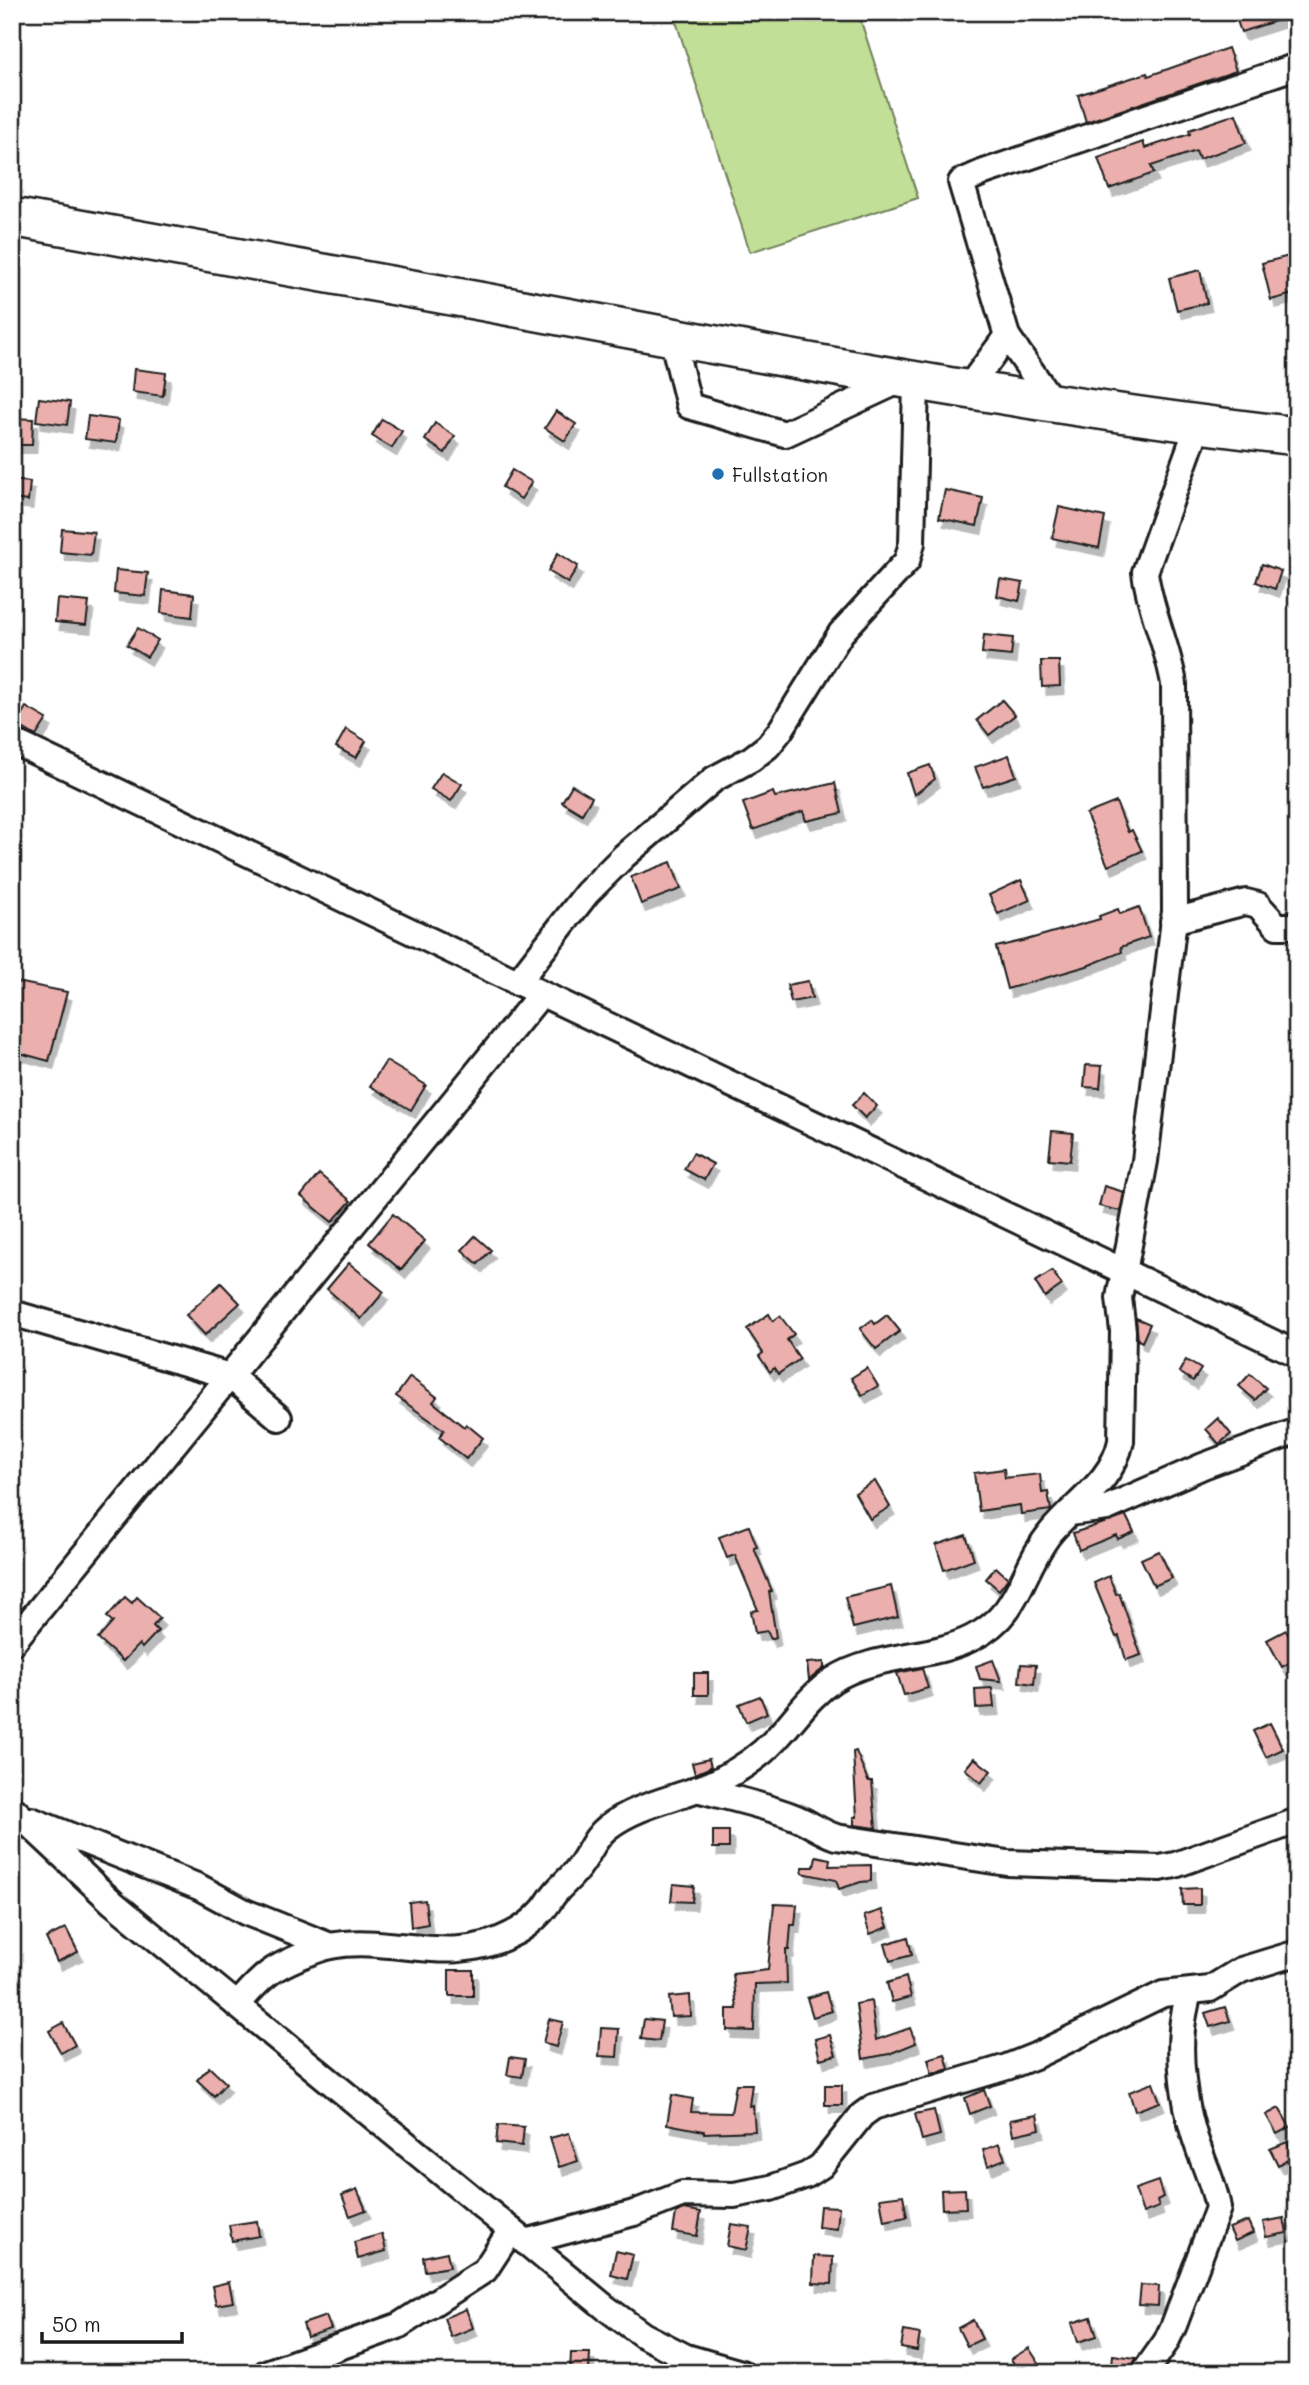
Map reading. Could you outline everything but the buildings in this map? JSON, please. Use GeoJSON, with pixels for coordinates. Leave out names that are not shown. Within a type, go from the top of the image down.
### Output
{"type":"FeatureCollection","features":[{"type":"Feature","properties":{"kind":"highway"},"geometry":{"type":"LineString","coordinates":[[12,217],[210,251],[909,381],[1198,425],[1297,436]]}},
{"type":"Feature","properties":{"kind":"street"},"geometry":{"type":"LineString","coordinates":[[1054,404],[1007,336],[961,182],[1297,66]]}},
{"type":"Feature","properties":{"kind":"street"},"geometry":{"type":"LineString","coordinates":[[967,390],[1007,336]]}},
{"type":"Feature","properties":{"kind":"street"},"geometry":{"type":"LineString","coordinates":[[517,983],[587,893],[624,856],[714,779],[751,759],[768,746],[841,633],[907,561],[912,543],[909,381],[785,433],[689,406],[671,337]]}},
{"type":"Feature","properties":{"kind":"street"},"geometry":{"type":"LineString","coordinates":[[237,2005],[270,1972],[330,1947],[381,1944],[441,1951],[475,1948],[512,1934],[539,1914],[553,1895],[575,1875],[594,1840],[607,1827],[629,1814],[719,1781],[747,1765],[775,1741],[814,1694],[836,1678],[864,1666],[914,1653],[947,1648],[972,1638],[991,1626],[1009,1609],[1020,1592],[1036,1556],[1050,1534],[1108,1473],[1118,1456],[1121,1441],[1123,1331],[1119,1298],[1122,1272],[1145,1161],[1173,921],[1176,708],[1171,662],[1148,596],[1145,572],[1198,425]]}},
{"type":"Feature","properties":{"kind":"street"},"geometry":{"type":"LineString","coordinates":[[12,741],[1297,1354]]}},
{"type":"Feature","properties":{"kind":"street"},"geometry":{"type":"LineString","coordinates":[[1173,921],[1246,902],[1258,905],[1277,926],[1297,926]]}},
{"type":"Feature","properties":{"kind":"street"},"geometry":{"type":"LineString","coordinates":[[12,1643],[541,994]]}},
{"type":"Feature","properties":{"kind":"street"},"geometry":{"type":"LineString","coordinates":[[12,1312],[230,1376],[279,1418]]}},
{"type":"Feature","properties":{"kind":"street"},"geometry":{"type":"LineString","coordinates":[[1069,1513],[1107,1508],[1203,1466],[1297,1431]]}},
{"type":"Feature","properties":{"kind":"street"},"geometry":{"type":"LineString","coordinates":[[696,1789],[775,1810],[801,1819],[820,1832],[836,1837],[1007,1863],[1160,1868],[1297,1821]]}},
{"type":"Feature","properties":{"kind":"street"},"geometry":{"type":"LineString","coordinates":[[17,1812],[198,1886],[246,1912],[330,1947]]}},
{"type":"Feature","properties":{"kind":"street"},"geometry":{"type":"LineString","coordinates":[[17,1812],[113,1903],[606,2308],[643,2335],[686,2357],[741,2373]]}},
{"type":"Feature","properties":{"kind":"street"},"geometry":{"type":"LineString","coordinates":[[266,2373],[398,2326],[485,2270],[518,2236],[634,2213],[683,2194],[734,2195],[771,2188],[807,2175],[821,2165],[862,2115],[873,2107],[1007,2067],[1163,1994],[1210,1989],[1241,1970],[1297,1954]]}},
{"type":"Feature","properties":{"kind":"street"},"geometry":{"type":"LineString","coordinates":[[1144,2373],[1166,2342],[1218,2208],[1216,2195],[1192,2129],[1187,2100],[1181,2050],[1189,1992]]}},
{"type":"Feature","properties":{"kind":"green space"},"geometry":{"type":"Polygon","coordinates":[[[673,12],[858,12],[918,198],[750,252],[673,12]]]}},
{"type":"Feature","properties":{"kind":"place","name":"Fullstation"},"geometry":{"type":"Point","coordinates":[718,474]}}]}
